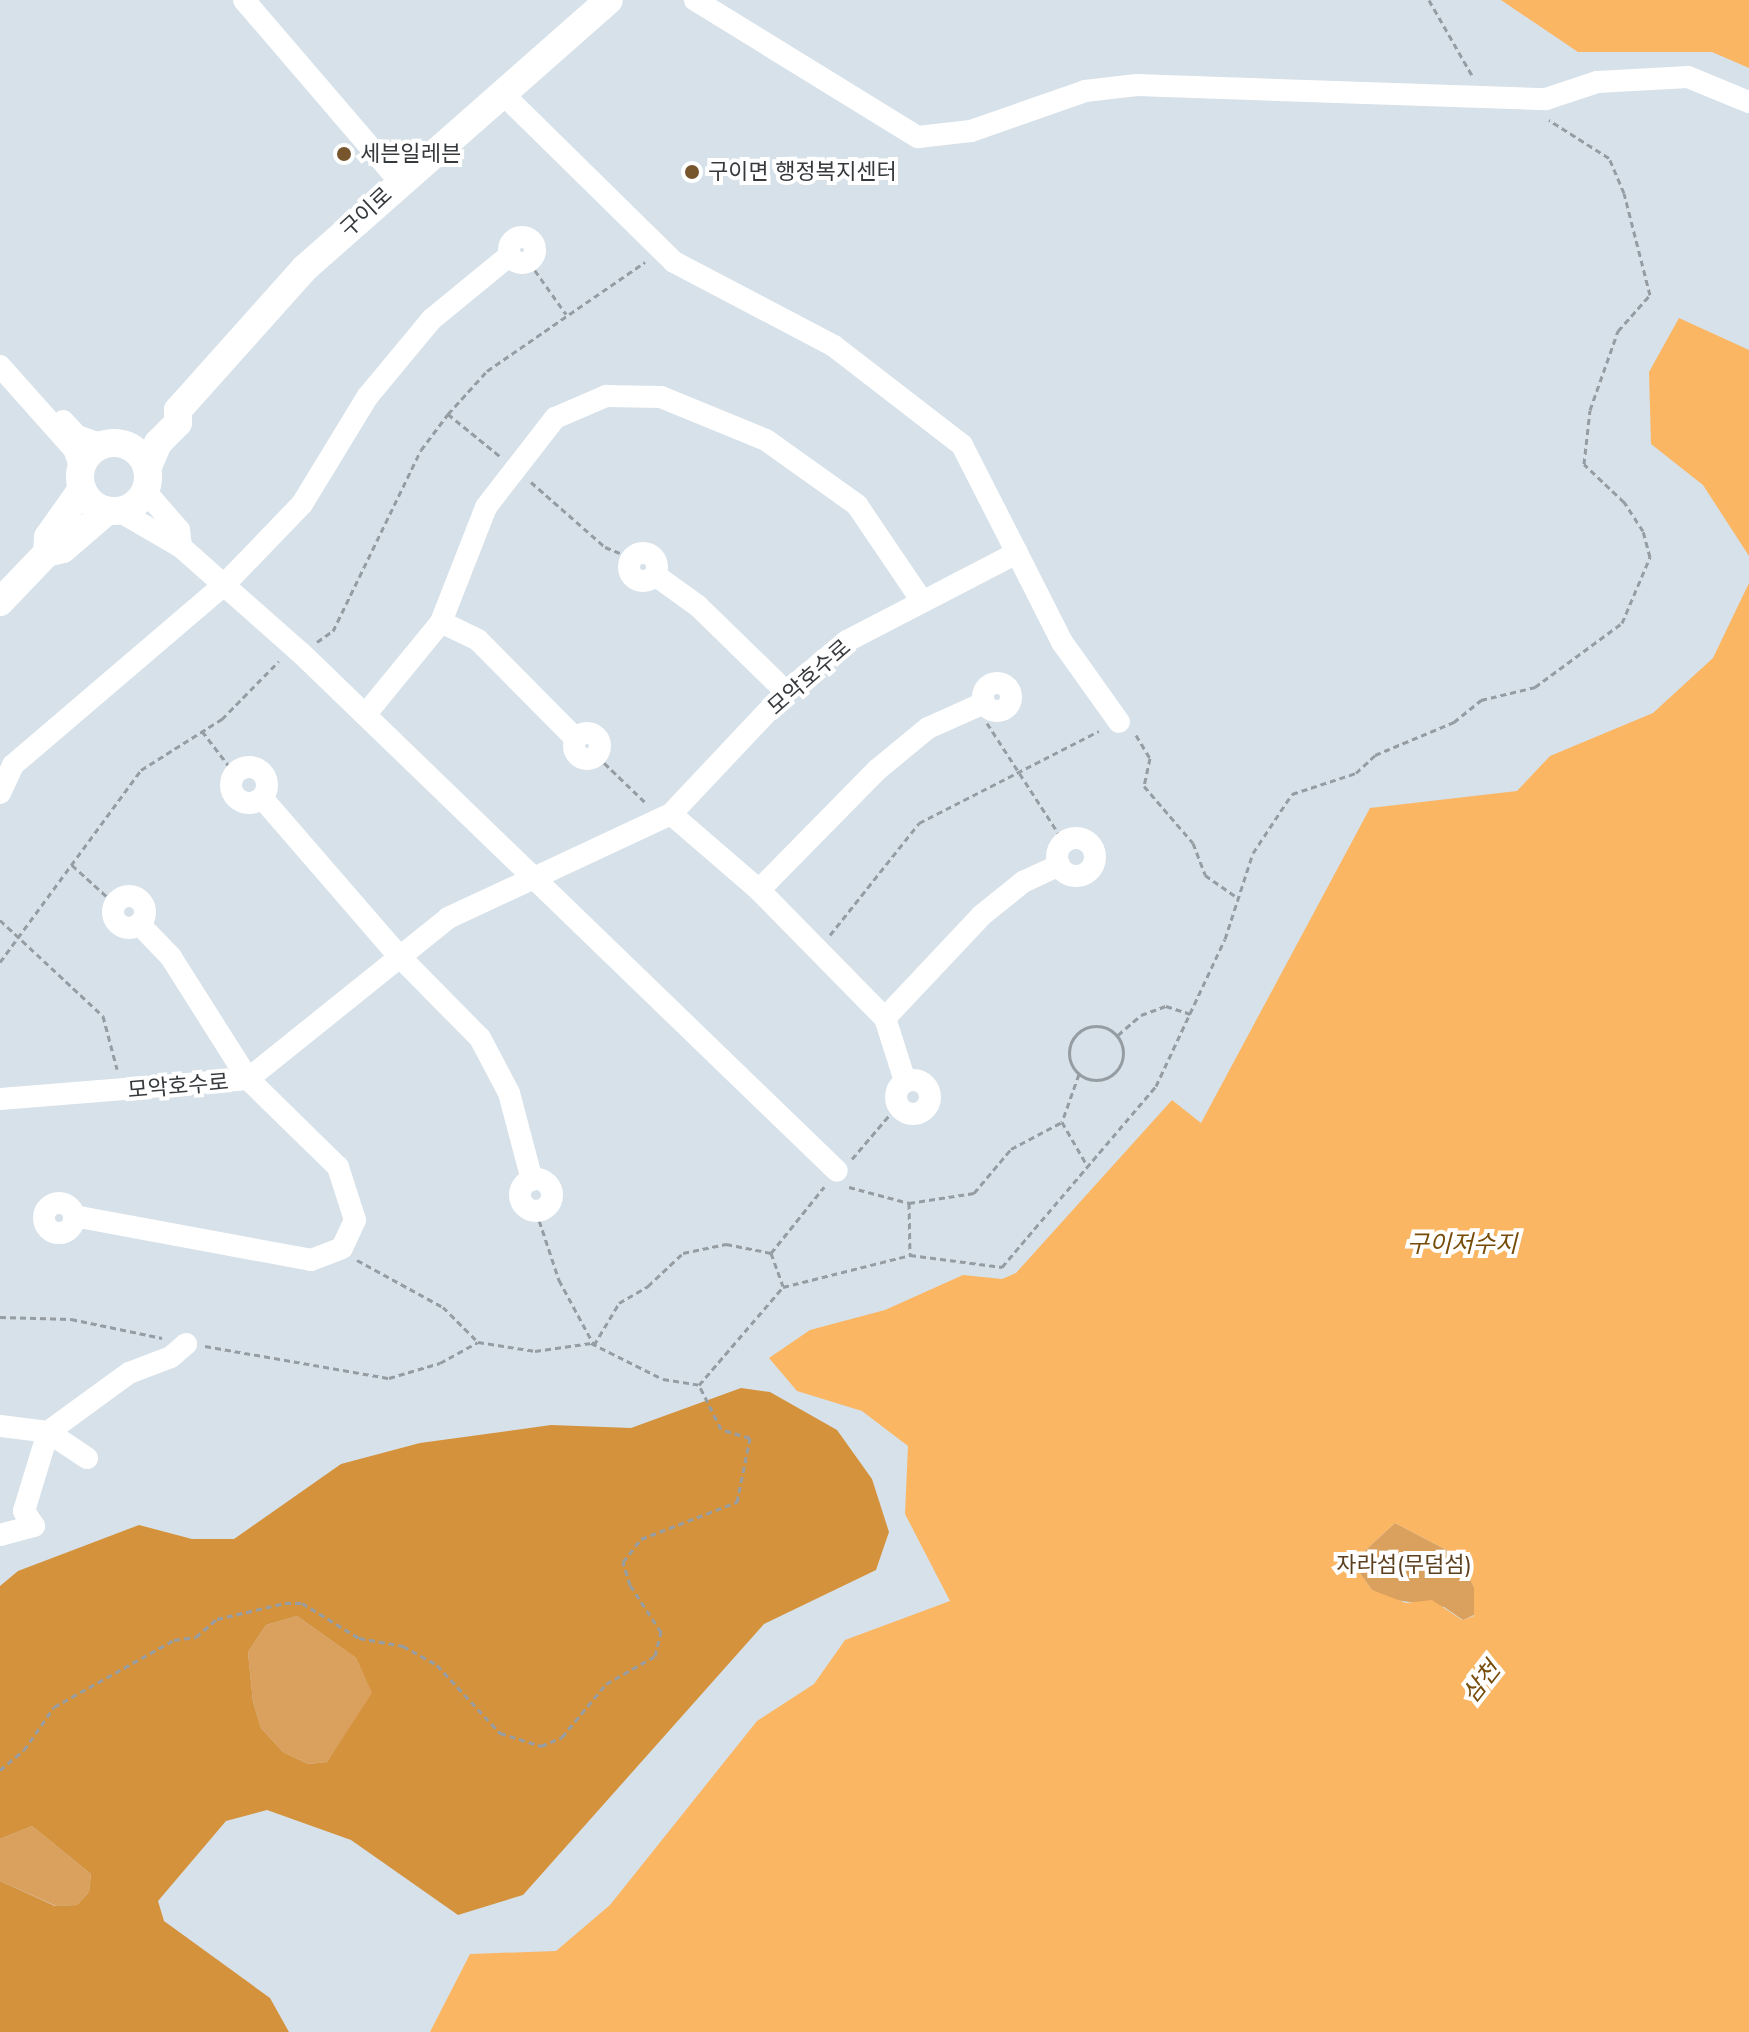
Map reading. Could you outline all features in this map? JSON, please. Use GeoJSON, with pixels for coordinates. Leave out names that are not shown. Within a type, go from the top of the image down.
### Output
{"type":"FeatureCollection","features":[{"type":"Feature","properties":{"kind":"street","name":"구이로"},"geometry":{"type":"LineString","coordinates":[[178,410],[305,268],[399,181],[609,0]]}},
{"type":"Feature","properties":{"kind":"street"},"geometry":{"type":"LineString","coordinates":[[695,0],[918,137],[971,131],[1085,91],[1137,85],[1546,99],[1597,82],[1645,76],[1688,77],[1749,102]]}},
{"type":"Feature","properties":{"kind":"street"},"geometry":{"type":"LineString","coordinates":[[247,1],[399,181]]}},
{"type":"Feature","properties":{"kind":"street"},"geometry":{"type":"LineString","coordinates":[[503,94],[661,250],[834,346],[962,445],[1062,642],[1119,722]]}},
{"type":"Feature","properties":{"kind":"street"},"geometry":{"type":"LineString","coordinates":[[0,793],[13,765],[224,585],[302,504],[368,396],[432,319],[519,258]]}},
{"type":"Feature","properties":{"kind":"street"},"geometry":{"type":"LineString","coordinates":[[0,366],[39,406],[77,436],[114,445],[146,480],[179,530],[181,547]]}},
{"type":"Feature","properties":{"kind":"street"},"geometry":{"type":"LineString","coordinates":[[365,715],[441,622],[486,507],[555,418],[606,396],[661,397],[766,440],[857,505],[920,598]]}},
{"type":"Feature","properties":{"kind":"street"},"geometry":{"type":"LineString","coordinates":[[39,406],[82,478],[113,511],[181,547],[301,653],[526,877],[837,1171]]}},
{"type":"Feature","properties":{"kind":"street"},"geometry":{"type":"LineString","coordinates":[[0,602],[47,553],[63,549],[113,511],[146,480],[158,443],[178,423],[178,410],[168,407],[114,445],[82,478],[48,537],[47,553]]}},
{"type":"Feature","properties":{"kind":"street","name":"모악호수로"},"geometry":{"type":"LineString","coordinates":[[0,1099],[120,1092],[248,1079],[448,918],[526,877],[663,818],[786,692],[847,641],[920,598],[1017,553]]}},
{"type":"Feature","properties":{"kind":"street"},"geometry":{"type":"LineString","coordinates":[[632,558],[649,554],[655,575],[698,606],[786,692]]}},
{"type":"Feature","properties":{"kind":"street"},"geometry":{"type":"LineString","coordinates":[[441,622],[478,640],[576,739],[596,736],[597,756]]}},
{"type":"Feature","properties":{"kind":"street"},"geometry":{"type":"LineString","coordinates":[[759,890],[877,770],[928,728],[980,704]]}},
{"type":"Feature","properties":{"kind":"street"},"geometry":{"type":"LineString","coordinates":[[235,774],[236,797],[252,803],[262,798],[399,956],[480,1038],[509,1093],[532,1180],[544,1181],[552,1194],[546,1207],[536,1211]]}},
{"type":"Feature","properties":{"kind":"street"},"geometry":{"type":"LineString","coordinates":[[663,818],[759,890],[885,1018],[905,1081]]}},
{"type":"Feature","properties":{"kind":"street"},"geometry":{"type":"LineString","coordinates":[[1064,842],[1088,842],[1095,859],[1079,876],[1059,865],[1064,842]]}},
{"type":"Feature","properties":{"kind":"street"},"geometry":{"type":"LineString","coordinates":[[885,1018],[982,915],[1023,882],[1059,865]]}},
{"type":"Feature","properties":{"kind":"street"},"geometry":{"type":"LineString","coordinates":[[74,1216],[260,1253],[311,1260],[342,1248],[355,1220],[338,1167],[248,1079],[171,957],[139,924],[119,924],[115,904]]}},
{"type":"Feature","properties":{"kind":"street"},"geometry":{"type":"LineString","coordinates":[[905,1081],[926,1086],[929,1101],[918,1113],[898,1105],[896,1094],[905,1081]]}},
{"type":"Feature","properties":{"kind":"street"},"geometry":{"type":"LineString","coordinates":[[0,1535],[34,1526],[24,1511],[48,1432],[129,1373],[171,1357],[186,1344]]}},
{"type":"Feature","properties":{"kind":"street"},"geometry":{"type":"LineString","coordinates":[[0,1426],[48,1432],[87,1458]]}},
{"type":"Feature","properties":{"kind":"path"},"geometry":{"type":"LineString","coordinates":[[1429,0],[1482,96]]}},
{"type":"Feature","properties":{"kind":"path"},"geometry":{"type":"LineString","coordinates":[[699,1385],[783,1287],[910,1255],[1002,1267],[1156,1086],[1192,1014],[1253,853],[1292,794],[1356,773],[1375,755],[1454,722],[1481,700],[1535,687],[1576,661],[1622,623],[1650,557],[1643,531],[1624,502],[1584,464],[1590,410],[1618,331],[1650,295],[1624,193],[1609,158],[1568,127],[1541,119]]}},
{"type":"Feature","properties":{"kind":"path"},"geometry":{"type":"LineString","coordinates":[[0,962],[141,770],[202,731],[283,656],[301,653],[333,631],[421,450],[487,371],[661,250]]}},
{"type":"Feature","properties":{"kind":"path"},"geometry":{"type":"LineString","coordinates":[[519,258],[566,315]]}},
{"type":"Feature","properties":{"kind":"path"},"geometry":{"type":"LineString","coordinates":[[448,414],[516,468],[605,547],[632,558]]}},
{"type":"Feature","properties":{"kind":"path"},"geometry":{"type":"LineString","coordinates":[[980,704],[1017,771],[1064,842]]}},
{"type":"Feature","properties":{"kind":"path"},"geometry":{"type":"LineString","coordinates":[[818,950],[919,823],[1119,722],[1150,758],[1144,786],[1193,843],[1205,875],[1236,897]]}},
{"type":"Feature","properties":{"kind":"path"},"geometry":{"type":"LineString","coordinates":[[202,731],[235,774]]}},
{"type":"Feature","properties":{"kind":"path"},"geometry":{"type":"LineString","coordinates":[[597,756],[663,818]]}},
{"type":"Feature","properties":{"kind":"path"},"geometry":{"type":"LineString","coordinates":[[72,865],[115,904]]}},
{"type":"Feature","properties":{"kind":"path"},"geometry":{"type":"LineString","coordinates":[[0,920],[103,1016],[120,1092]]}},
{"type":"Feature","properties":{"kind":"path"},"geometry":{"type":"LineString","coordinates":[[1118,1035],[1141,1015],[1166,1006],[1192,1014]]}},
{"type":"Feature","properties":{"kind":"path"},"geometry":{"type":"LineString","coordinates":[[837,1171],[853,1193],[875,1191],[909,1203],[974,1193],[1011,1149],[1062,1122],[1079,1074],[1069,1049],[1077,1032],[1103,1026],[1118,1035],[1123,1060],[1113,1075],[1096,1080],[1079,1074]]}},
{"type":"Feature","properties":{"kind":"path"},"geometry":{"type":"LineString","coordinates":[[771,1253],[837,1171],[898,1105]]}},
{"type":"Feature","properties":{"kind":"path"},"geometry":{"type":"LineString","coordinates":[[1062,1122],[1088,1167]]}},
{"type":"Feature","properties":{"kind":"path"},"geometry":{"type":"LineString","coordinates":[[909,1203],[910,1255]]}},
{"type":"Feature","properties":{"kind":"path"},"geometry":{"type":"LineString","coordinates":[[536,1211],[559,1280],[594,1345]]}},
{"type":"Feature","properties":{"kind":"path"},"geometry":{"type":"LineString","coordinates":[[594,1345],[619,1303],[648,1286],[683,1253],[726,1244],[771,1253]]}},
{"type":"Feature","properties":{"kind":"path"},"geometry":{"type":"LineString","coordinates":[[331,1252],[443,1307],[478,1342],[535,1351],[594,1345],[663,1379],[699,1385]]}},
{"type":"Feature","properties":{"kind":"path"},"geometry":{"type":"LineString","coordinates":[[771,1253],[783,1287]]}},
{"type":"Feature","properties":{"kind":"path"},"geometry":{"type":"LineString","coordinates":[[0,1317],[71,1319],[186,1344],[389,1378],[440,1363],[478,1342]]}},
{"type":"Feature","properties":{"kind":"path"},"geometry":{"type":"LineString","coordinates":[[0,1770],[24,1750],[54,1707],[174,1640],[196,1637],[217,1619],[285,1603],[302,1603],[359,1638],[403,1646],[437,1665],[500,1733],[541,1746],[562,1737],[606,1684],[655,1656],[661,1632],[630,1585],[623,1562],[641,1539],[737,1502],[750,1438],[721,1429],[699,1385]]}},
{"type":"Feature","properties":{"kind":"green space","name":"자라섬(무덤섬)"},"geometry":{"type":"Polygon","coordinates":[[[1395,1523],[1458,1556],[1474,1587],[1474,1615],[1463,1620],[1444,1607],[1389,1599],[1372,1590],[1359,1572],[1359,1556],[1395,1523]]]}},
{"type":"Feature","properties":{"kind":"green space"},"geometry":{"type":"Polygon","coordinates":[[[297,1616],[356,1658],[373,1694],[327,1762],[308,1764],[283,1752],[261,1728],[253,1702],[248,1652],[266,1625],[297,1616]]]}},
{"type":"Feature","properties":{"kind":"green space"},"geometry":{"type":"Polygon","coordinates":[[[32,1826],[91,1874],[89,1892],[77,1905],[56,1906],[0,1881],[0,1839],[32,1826]]]}},
{"type":"Feature","properties":{"kind":"shaded area"},"geometry":{"type":"Polygon","coordinates":[[[741,1388],[770,1392],[837,1430],[872,1479],[889,1532],[876,1570],[764,1624],[523,1895],[458,1915],[351,1840],[267,1810],[226,1821],[158,1901],[164,1921],[270,1998],[289,2032],[0,2032],[0,1881],[55,1906],[77,1905],[89,1892],[91,1874],[32,1826],[0,1839],[0,1586],[18,1571],[139,1525],[192,1539],[234,1539],[341,1464],[420,1443],[551,1425],[631,1428],[741,1388]],[[297,1616],[266,1625],[248,1652],[253,1702],[261,1728],[283,1752],[308,1764],[327,1762],[372,1693],[356,1658],[297,1616]]]}},
{"type":"Feature","properties":{"kind":"water"},"geometry":{"type":"Polygon","coordinates":[[[1501,0],[1749,0],[1749,68],[1712,52],[1578,52],[1501,0]]]}},
{"type":"Feature","properties":{"kind":"water"},"geometry":{"type":"Polygon","coordinates":[[[1679,318],[1749,350],[1749,556],[1703,485],[1651,444],[1649,372],[1679,318]]]}},
{"type":"Feature","properties":{"kind":"water","name":"구이저수지"},"geometry":{"type":"Polygon","coordinates":[[[1749,583],[1749,2032],[430,2032],[470,1954],[556,1951],[610,1905],[757,1721],[814,1684],[845,1640],[950,1601],[905,1514],[908,1446],[862,1411],[797,1391],[769,1358],[810,1330],[885,1310],[963,1275],[1002,1279],[1016,1273],[1172,1100],[1201,1123],[1370,808],[1517,791],[1550,756],[1653,713],[1713,658],[1749,583]],[[1395,1523],[1359,1556],[1359,1572],[1372,1590],[1406,1603],[1432,1600],[1462,1620],[1474,1616],[1474,1587],[1458,1556],[1395,1523]]]}},
{"type":"Feature","properties":{"kind":"place","name":"세븐일레븐"},"geometry":{"type":"Point","coordinates":[344,154]}},
{"type":"Feature","properties":{"kind":"place","name":"구이면 행정복지센터"},"geometry":{"type":"Point","coordinates":[692,172]}},
{"type":"Feature","properties":{"kind":"water label","name":"삼천"},"geometry":{"type":"Point","coordinates":[1481,1682]}}]}
